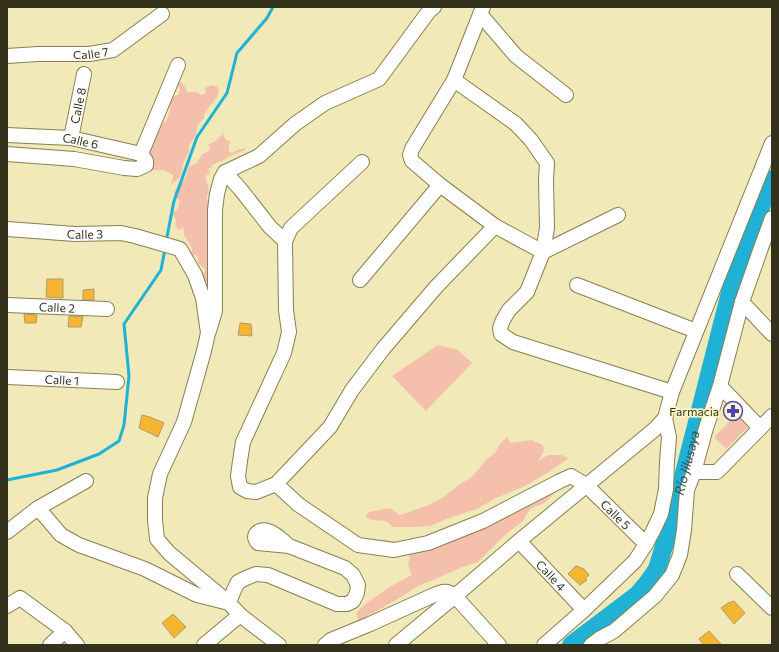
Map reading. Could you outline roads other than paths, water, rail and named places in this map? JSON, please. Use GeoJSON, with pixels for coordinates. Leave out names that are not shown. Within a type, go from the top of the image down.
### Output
{"type":"FeatureCollection","features":[{"type":"Feature","properties":{"kind":"street"},"geometry":{"type":"LineString","coordinates":[[279,645],[240,615],[230,603],[169,553],[157,539],[156,533],[156,498],[160,474],[184,422],[215,311],[215,210],[217,194],[221,179],[225,172],[259,156],[295,124],[324,103],[379,79],[429,11],[434,7]]}},
{"type":"Feature","properties":{"kind":"street"},"geometry":{"type":"LineString","coordinates":[[482,10],[454,80],[412,148],[410,155],[412,162],[495,226],[543,252]]}},
{"type":"Feature","properties":{"kind":"street"},"geometry":{"type":"LineString","coordinates":[[482,10],[516,56],[566,95]]}},
{"type":"Feature","properties":{"kind":"street","name":"Calle 7"},"geometry":{"type":"LineString","coordinates":[[7,56],[38,54],[89,54],[113,50],[162,14]]}},
{"type":"Feature","properties":{"kind":"street"},"geometry":{"type":"LineString","coordinates":[[7,154],[74,159],[136,169],[144,160],[178,65]]}},
{"type":"Feature","properties":{"kind":"street","name":"Calle 8"},"geometry":{"type":"LineString","coordinates":[[71,138],[84,74]]}},
{"type":"Feature","properties":{"kind":"street"},"geometry":{"type":"LineString","coordinates":[[454,80],[516,124],[531,140],[547,162],[547,228],[543,252],[527,292],[503,320],[500,328],[501,334],[513,342],[672,392]]}},
{"type":"Feature","properties":{"kind":"street","name":"Calle 6"},"geometry":{"type":"LineString","coordinates":[[7,135],[71,138],[144,160]]}},
{"type":"Feature","properties":{"kind":"street"},"geometry":{"type":"LineString","coordinates":[[396,645],[655,429],[665,418],[672,392],[772,142]]}},
{"type":"Feature","properties":{"kind":"street"},"geometry":{"type":"LineString","coordinates":[[362,162],[291,228],[285,241],[286,310],[289,332],[284,353],[243,442],[238,476],[240,487],[247,491],[256,492],[276,484],[330,427],[352,390],[383,349],[436,287],[495,226]]}},
{"type":"Feature","properties":{"kind":"street"},"geometry":{"type":"LineString","coordinates":[[225,172],[270,227],[285,241]]}},
{"type":"Feature","properties":{"kind":"street"},"geometry":{"type":"LineString","coordinates":[[360,280],[440,184]]}},
{"type":"Feature","properties":{"kind":"street"},"geometry":{"type":"LineString","coordinates":[[543,252],[618,215]]}},
{"type":"Feature","properties":{"kind":"street"},"geometry":{"type":"LineString","coordinates":[[591,645],[614,631],[655,596],[672,575],[680,555],[684,530],[687,490],[694,472],[706,428],[720,386],[742,302],[772,219]]}},
{"type":"Feature","properties":{"kind":"street","name":"Calle 3"},"geometry":{"type":"LineString","coordinates":[[7,229],[75,234],[121,233],[180,249],[195,275],[203,298],[208,333]]}},
{"type":"Feature","properties":{"kind":"street"},"geometry":{"type":"LineString","coordinates":[[577,285],[696,331]]}},
{"type":"Feature","properties":{"kind":"street"},"geometry":{"type":"LineString","coordinates":[[742,302],[772,334]]}},
{"type":"Feature","properties":{"kind":"street","name":"Calle 2"},"geometry":{"type":"LineString","coordinates":[[7,305],[107,309]]}},
{"type":"Feature","properties":{"kind":"street","name":"Calle 1"},"geometry":{"type":"LineString","coordinates":[[7,377],[117,382]]}},
{"type":"Feature","properties":{"kind":"street"},"geometry":{"type":"LineString","coordinates":[[720,386],[760,428]]}},
{"type":"Feature","properties":{"kind":"street"},"geometry":{"type":"LineString","coordinates":[[694,472],[717,472],[772,416]]}},
{"type":"Feature","properties":{"kind":"street"},"geometry":{"type":"LineString","coordinates":[[544,645],[584,610],[634,561],[646,544],[661,514],[666,489],[670,437],[665,418]]}},
{"type":"Feature","properties":{"kind":"street","name":"Calle 5"},"geometry":{"type":"LineString","coordinates":[[276,484],[299,505],[358,544],[394,550],[428,543],[483,521],[571,476],[586,485],[646,544]]}},
{"type":"Feature","properties":{"kind":"street"},"geometry":{"type":"LineString","coordinates":[[7,532],[38,508],[86,480]]}},
{"type":"Feature","properties":{"kind":"street"},"geometry":{"type":"LineString","coordinates":[[38,508],[61,535],[79,545],[145,569],[197,595],[230,603]]}},
{"type":"Feature","properties":{"kind":"street","name":"Calle 4"},"geometry":{"type":"LineString","coordinates":[[519,541],[584,610]]}},
{"type":"Feature","properties":{"kind":"street"},"geometry":{"type":"LineString","coordinates":[[230,603],[238,582],[256,574],[268,575],[337,604],[347,604],[353,601],[357,594],[358,584],[353,575],[346,568],[290,546]]}},
{"type":"Feature","properties":{"kind":"street"},"geometry":{"type":"LineString","coordinates":[[737,574],[772,608]]}},
{"type":"Feature","properties":{"kind":"street"},"geometry":{"type":"LineString","coordinates":[[324,645],[331,640],[443,592],[450,592],[455,596],[499,645]]}},
{"type":"Feature","properties":{"kind":"street"},"geometry":{"type":"LineString","coordinates":[[7,606],[20,598],[65,630],[76,645]]}},
{"type":"Feature","properties":{"kind":"street"},"geometry":{"type":"LineString","coordinates":[[204,645],[240,615]]}},
{"type":"Feature","properties":{"kind":"street"},"geometry":{"type":"LineString","coordinates":[[50,645],[65,630]]}},
{"type":"Feature","properties":{"kind":"waterway"},"geometry":{"type":"LineString","coordinates":[[166,242],[174,201],[197,137],[227,93],[237,53],[267,18],[273,7]]}},
{"type":"Feature","properties":{"kind":"waterway","name":"Río Jilusaya"},"geometry":{"type":"LineString","coordinates":[[571,645],[637,595],[657,569],[672,520],[735,273],[772,179]]}},
{"type":"Feature","properties":{"kind":"waterway"},"geometry":{"type":"LineString","coordinates":[[7,480],[57,470],[99,454],[119,441],[124,425],[129,376],[124,324],[161,270],[165,249]]}},
{"type":"Feature","properties":{"kind":"place","name":"Farmacia"},"geometry":{"type":"Point","coordinates":[733,411]}}]}
